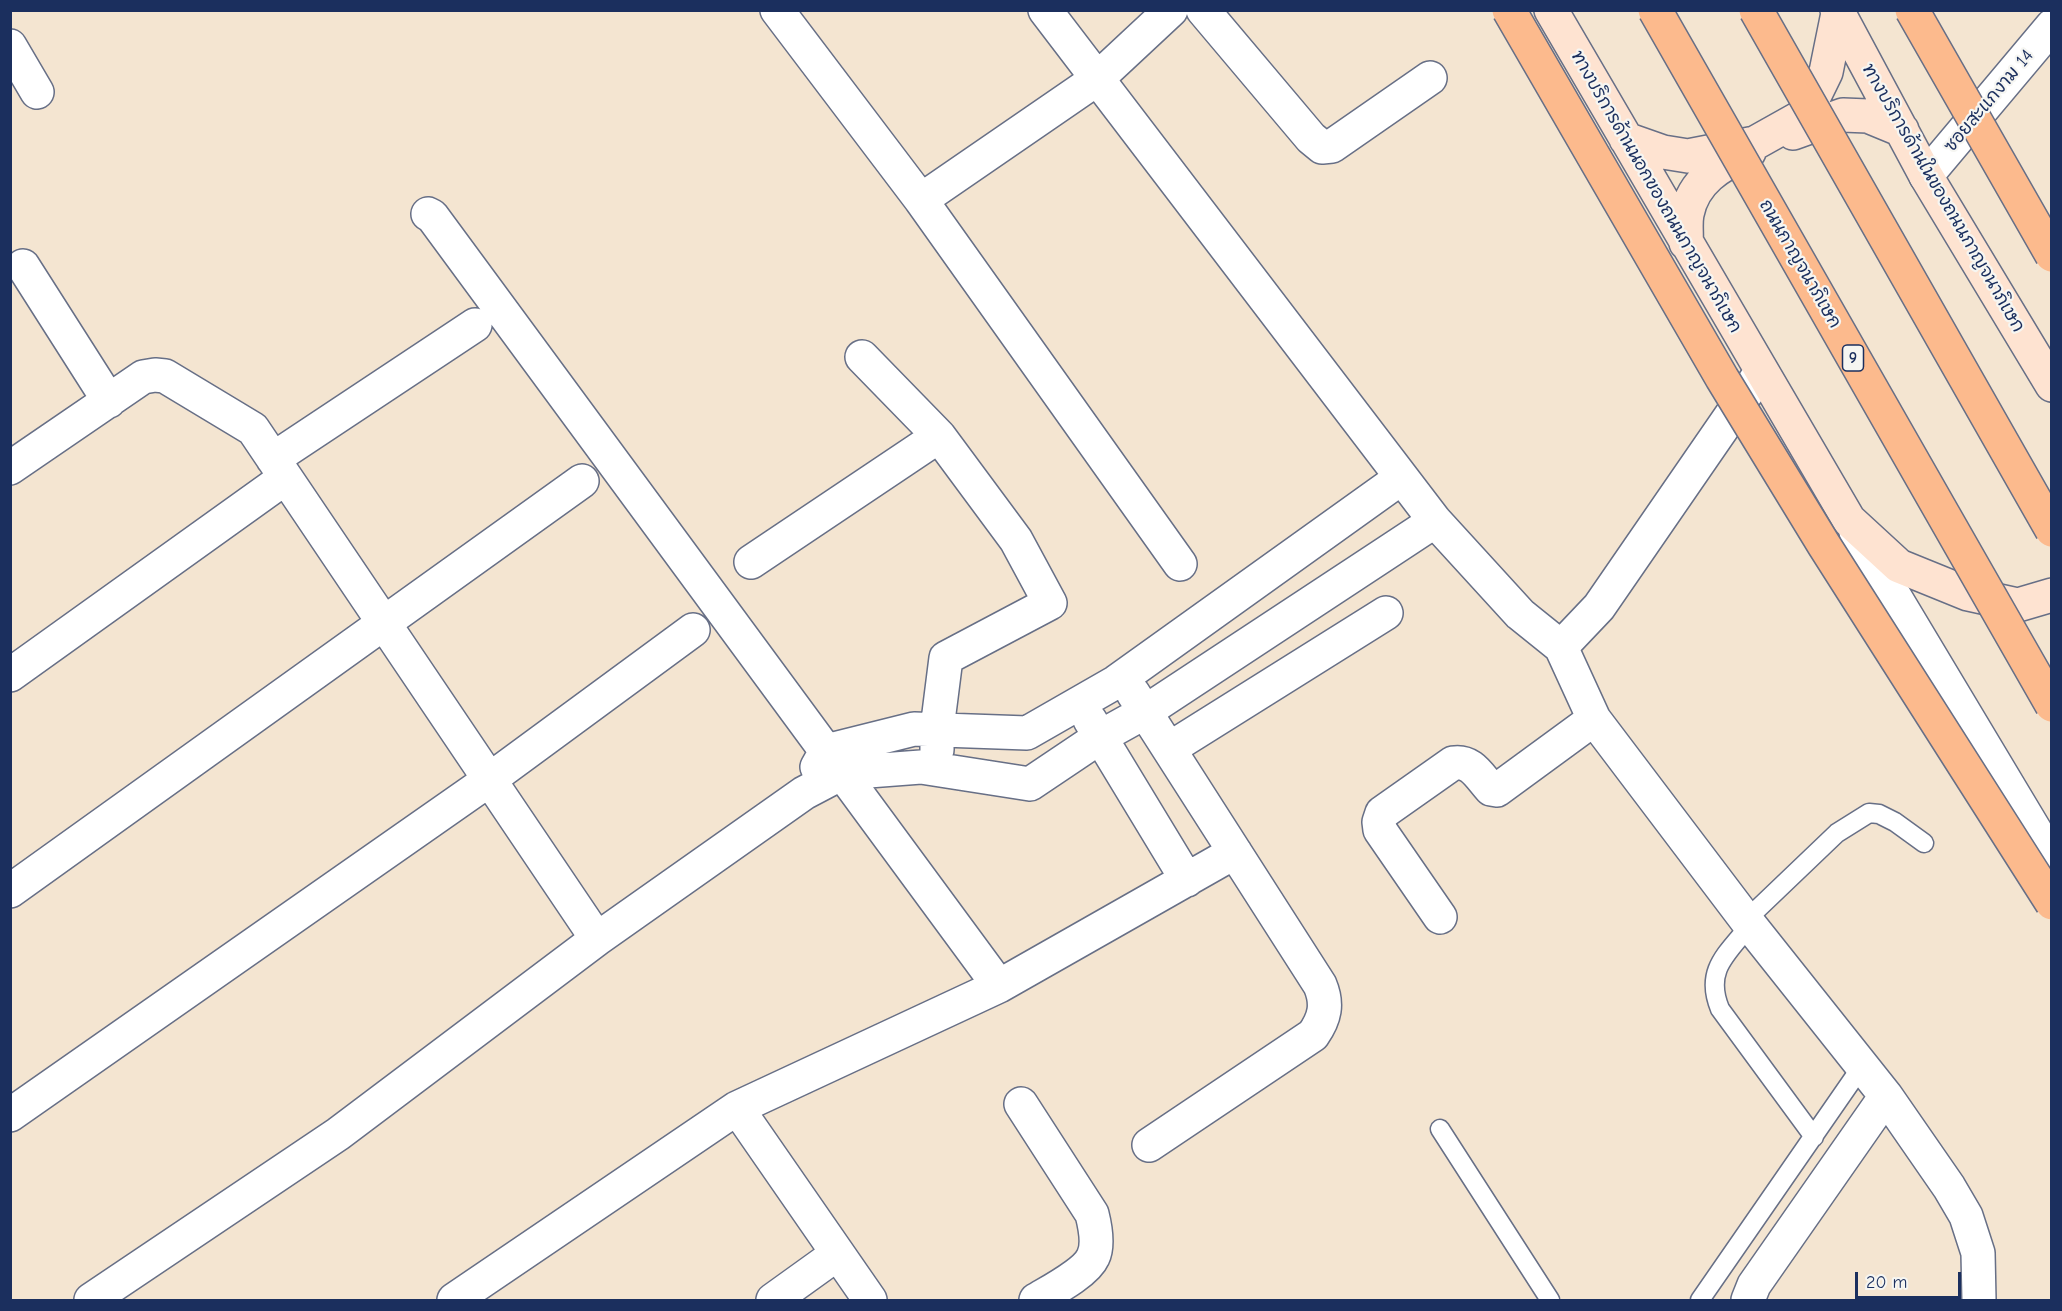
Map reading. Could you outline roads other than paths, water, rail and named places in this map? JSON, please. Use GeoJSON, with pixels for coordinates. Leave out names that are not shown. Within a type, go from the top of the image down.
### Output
{"type":"FeatureCollection","features":[{"type":"Feature","properties":{"kind":"highway"},"geometry":{"type":"LineString","coordinates":[[1509,10],[1722,378],[1824,545],[2052,903]]}},
{"type":"Feature","properties":{"kind":"highway","name":"ถนนกาญจนาภิเษก"},"geometry":{"type":"LineString","coordinates":[[1655,10],[2052,705]]}},
{"type":"Feature","properties":{"kind":"highway"},"geometry":{"type":"LineString","coordinates":[[1756,10],[2052,530]]}},
{"type":"Feature","properties":{"kind":"highway"},"geometry":{"type":"LineString","coordinates":[[1912,10],[2052,255]]}},
{"type":"Feature","properties":{"kind":"main road","name":"ทางบริการด้านนอกของถนนกาญจนาภิเษก"},"geometry":{"type":"LineString","coordinates":[[1551,10],[1849,520],[1899,566],[1968,594],[2018,605],[2052,595]]}},
{"type":"Feature","properties":{"kind":"main road"},"geometry":{"type":"LineString","coordinates":[[1626,139],[1663,152],[1688,156],[1755,143],[1806,115],[1826,72],[1838,12]]}},
{"type":"Feature","properties":{"kind":"main road","name":"ทางบริการด้านในของถนนกาญจนาภิเษก"},"geometry":{"type":"LineString","coordinates":[[1838,12],[1926,176],[2052,385]]}},
{"type":"Feature","properties":{"kind":"main road"},"geometry":{"type":"LineString","coordinates":[[1686,243],[1687,215],[1695,190],[1724,163],[1810,126],[1843,115],[1868,116],[1902,130]]}},
{"type":"Feature","properties":{"kind":"street"},"geometry":{"type":"LineString","coordinates":[[777,10],[921,200],[1180,564]]}},
{"type":"Feature","properties":{"kind":"street"},"geometry":{"type":"LineString","coordinates":[[1044,10],[1435,521],[1521,614],[1561,647],[1594,718],[1748,922],[1886,1096],[1949,1186],[1966,1216],[1978,1253],[1979,1300]]}},
{"type":"Feature","properties":{"kind":"street"},"geometry":{"type":"LineString","coordinates":[[921,200],[1097,79],[1171,10]]}},
{"type":"Feature","properties":{"kind":"street"},"geometry":{"type":"LineString","coordinates":[[1203,10],[1311,138],[1322,147],[1332,146],[1430,78]]}},
{"type":"Feature","properties":{"kind":"street","name":"ซอยสะแกงาม 14"},"geometry":{"type":"LineString","coordinates":[[1926,176],[2052,26]]}},
{"type":"Feature","properties":{"kind":"street"},"geometry":{"type":"LineString","coordinates":[[10,46],[37,92]]}},
{"type":"Feature","properties":{"kind":"street"},"geometry":{"type":"LineString","coordinates":[[428,214],[439,225],[999,986]]}},
{"type":"Feature","properties":{"kind":"street"},"geometry":{"type":"LineString","coordinates":[[23,266],[109,401]]}},
{"type":"Feature","properties":{"kind":"street"},"geometry":{"type":"LineString","coordinates":[[10,675],[279,469],[476,325]]}},
{"type":"Feature","properties":{"kind":"street"},"geometry":{"type":"LineString","coordinates":[[862,357],[939,436],[1016,540],[1050,603],[946,658],[937,729],[937,770]]}},
{"type":"Feature","properties":{"kind":"street"},"geometry":{"type":"LineString","coordinates":[[1561,647],[1599,607],[1761,372]]}},
{"type":"Feature","properties":{"kind":"street"},"geometry":{"type":"LineString","coordinates":[[10,468],[143,377],[155,375],[165,376],[253,429],[597,939]]}},
{"type":"Feature","properties":{"kind":"street"},"geometry":{"type":"LineString","coordinates":[[751,562],[939,436]]}},
{"type":"Feature","properties":{"kind":"street"},"geometry":{"type":"LineString","coordinates":[[91,1300],[338,1134],[597,939],[804,793],[834,762],[914,729],[1027,733],[1081,704],[1124,676],[1401,478]]}},
{"type":"Feature","properties":{"kind":"street"},"geometry":{"type":"LineString","coordinates":[[10,891],[582,481]]}},
{"type":"Feature","properties":{"kind":"street"},"geometry":{"type":"LineString","coordinates":[[1849,520],[2052,859]]}},
{"type":"Feature","properties":{"kind":"street"},"geometry":{"type":"LineString","coordinates":[[834,762],[921,767],[1030,784],[1435,521]]}},
{"type":"Feature","properties":{"kind":"street"},"geometry":{"type":"LineString","coordinates":[[1169,748],[1386,613]]}},
{"type":"Feature","properties":{"kind":"street"},"geometry":{"type":"LineString","coordinates":[[10,1115],[489,780],[693,630]]}},
{"type":"Feature","properties":{"kind":"street"},"geometry":{"type":"LineString","coordinates":[[1124,676],[1144,712],[1320,985],[1324,995],[1325,1010],[1321,1023],[1313,1035],[1149,1145]]}},
{"type":"Feature","properties":{"kind":"street"},"geometry":{"type":"LineString","coordinates":[[1081,704],[1186,880]]}},
{"type":"Feature","properties":{"kind":"street"},"geometry":{"type":"LineString","coordinates":[[1440,917],[1380,830],[1379,822],[1382,813],[1453,763],[1461,762],[1470,765],[1491,789],[1497,790],[1594,718]]}},
{"type":"Feature","properties":{"kind":"street"},"geometry":{"type":"LineString","coordinates":[[454,1300],[737,1108],[999,986],[1235,852]]}},
{"type":"Feature","properties":{"kind":"street"},"geometry":{"type":"LineString","coordinates":[[1748,1300],[1754,1286],[1886,1096]]}},
{"type":"Feature","properties":{"kind":"street"},"geometry":{"type":"LineString","coordinates":[[1021,1104],[1092,1214],[1096,1235],[1093,1258],[1073,1277],[1036,1300]]}},
{"type":"Feature","properties":{"kind":"street"},"geometry":{"type":"LineString","coordinates":[[737,1108],[870,1300]]}},
{"type":"Feature","properties":{"kind":"street"},"geometry":{"type":"LineString","coordinates":[[773,1300],[837,1254]]}},
{"type":"Feature","properties":{"kind":"lane"},"geometry":{"type":"LineString","coordinates":[[1814,1137],[1720,1009],[1714,995],[1713,980],[1723,959],[1748,922],[1837,833],[1869,813],[1879,814],[1895,822],[1924,843]]}},
{"type":"Feature","properties":{"kind":"lane"},"geometry":{"type":"LineString","coordinates":[[1700,1300],[1862,1066]]}},
{"type":"Feature","properties":{"kind":"lane"},"geometry":{"type":"LineString","coordinates":[[1440,1129],[1550,1300]]}}]}
